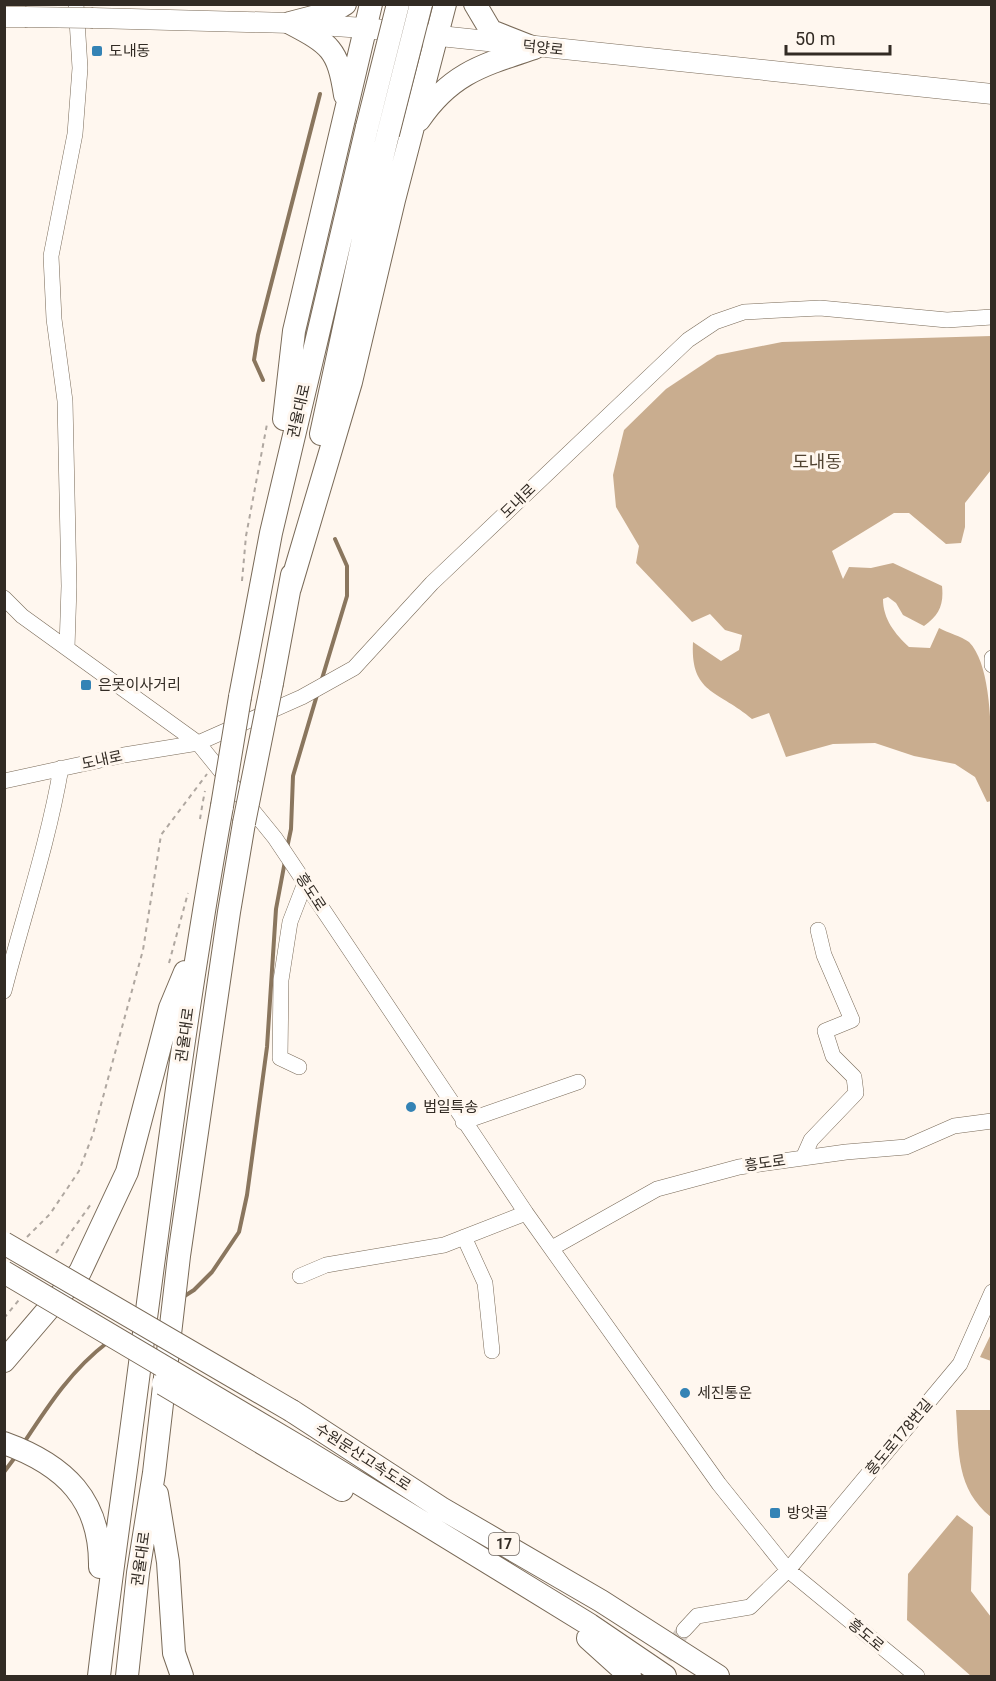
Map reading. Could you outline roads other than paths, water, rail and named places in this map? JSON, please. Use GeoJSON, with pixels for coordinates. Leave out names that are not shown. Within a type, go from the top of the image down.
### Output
{"type":"FeatureCollection","features":[{"type":"Feature","properties":{"kind":"highway"},"geometry":{"type":"LineString","coordinates":[[290,23],[332,12],[345,4]]}},
{"type":"Feature","properties":{"kind":"highway"},"geometry":{"type":"LineString","coordinates":[[262,576],[294,331],[371,4]]}},
{"type":"Feature","properties":{"kind":"highway","name":"권율대로"},"geometry":{"type":"LineString","coordinates":[[99,1677],[114,1540],[129,1450],[198,943],[213,804],[240,697],[262,576],[398,4]]}},
{"type":"Feature","properties":{"kind":"highway","name":"권율대로"},"geometry":{"type":"LineString","coordinates":[[127,1677],[138,1573],[154,1473],[179,1256],[234,875],[290,588],[367,220],[421,4]]}},
{"type":"Feature","properties":{"kind":"highway"},"geometry":{"type":"LineString","coordinates":[[290,588],[351,382],[411,131],[445,4]]}},
{"type":"Feature","properties":{"kind":"highway"},"geometry":{"type":"LineString","coordinates":[[475,4],[491,31],[534,48]]}},
{"type":"Feature","properties":{"kind":"highway"},"geometry":{"type":"LineString","coordinates":[[290,23],[323,40],[340,63],[347,106]]}},
{"type":"Feature","properties":{"kind":"highway"},"geometry":{"type":"LineString","coordinates":[[411,131],[435,96],[477,67],[534,48]]}},
{"type":"Feature","properties":{"kind":"highway"},"geometry":{"type":"LineString","coordinates":[[347,106],[374,78],[407,84],[411,131]]}},
{"type":"Feature","properties":{"kind":"highway"},"geometry":{"type":"LineString","coordinates":[[4,1361],[80,1272],[123,1182],[170,1008],[198,943]]}},
{"type":"Feature","properties":{"kind":"highway","name":"수원문산고속도로"},"geometry":{"type":"LineString","coordinates":[[15,1241],[292,1411],[441,1508],[601,1601],[718,1677]]}},
{"type":"Feature","properties":{"kind":"highway","name":"수원문산고속도로"},"geometry":{"type":"LineString","coordinates":[[4,1272],[299,1456],[590,1625],[665,1677]]}},
{"type":"Feature","properties":{"kind":"highway"},"geometry":{"type":"LineString","coordinates":[[13,1294],[299,1456],[579,1630],[630,1677]]}},
{"type":"Feature","properties":{"kind":"highway"},"geometry":{"type":"LineString","coordinates":[[4,1443],[35,1454],[63,1474],[96,1521],[100,1545],[99,1677]]}},
{"type":"Feature","properties":{"kind":"highway"},"geometry":{"type":"LineString","coordinates":[[154,1473],[168,1562],[174,1653],[182,1677]]}},
{"type":"Feature","properties":{"kind":"main road","name":"덕양로"},"geometry":{"type":"LineString","coordinates":[[4,17],[290,23],[364,28],[534,48],[992,94]]}},
{"type":"Feature","properties":{"kind":"street"},"geometry":{"type":"LineString","coordinates":[[67,648],[69,586],[65,401],[54,319],[51,256],[75,134],[80,68],[76,4]]}},
{"type":"Feature","properties":{"kind":"street"},"geometry":{"type":"LineString","coordinates":[[290,23],[303,4]]}},
{"type":"Feature","properties":{"kind":"street","name":"도내로"},"geometry":{"type":"LineString","coordinates":[[4,780],[198,743],[302,697],[354,668],[449,567],[688,340],[716,322],[744,312],[820,308],[947,320],[992,317]]}},
{"type":"Feature","properties":{"kind":"street","name":"흥도로"},"geometry":{"type":"LineString","coordinates":[[4,598],[22,616],[198,743],[216,763],[275,838],[526,1213],[719,1484],[788,1570],[917,1677]]}},
{"type":"Feature","properties":{"kind":"street"},"geometry":{"type":"LineString","coordinates":[[992,658],[992,665]]}},
{"type":"Feature","properties":{"kind":"street","name":"도내로"},"geometry":{"type":"LineString","coordinates":[[4,991],[31,888],[52,822],[61,768]]}},
{"type":"Feature","properties":{"kind":"street"},"geometry":{"type":"LineString","coordinates":[[299,1067],[280,1058],[281,980],[290,922],[303,880]]}},
{"type":"Feature","properties":{"kind":"street"},"geometry":{"type":"LineString","coordinates":[[803,1158],[811,1140],[856,1093],[854,1077],[833,1056],[825,1031],[852,1020],[824,955],[818,930]]}},
{"type":"Feature","properties":{"kind":"street"},"geometry":{"type":"LineString","coordinates":[[464,1122],[578,1082]]}},
{"type":"Feature","properties":{"kind":"street","name":"흥도로"},"geometry":{"type":"LineString","coordinates":[[552,1248],[657,1189],[740,1167],[906,1147],[954,1126],[992,1121]]}},
{"type":"Feature","properties":{"kind":"street"},"geometry":{"type":"LineString","coordinates":[[300,1276],[326,1265],[444,1245],[526,1213]]}},
{"type":"Feature","properties":{"kind":"street"},"geometry":{"type":"LineString","coordinates":[[464,1237],[485,1283],[492,1351]]}},
{"type":"Feature","properties":{"kind":"street","name":"흥도로178번길"},"geometry":{"type":"LineString","coordinates":[[788,1570],[960,1364],[992,1292]]}},
{"type":"Feature","properties":{"kind":"street"},"geometry":{"type":"LineString","coordinates":[[684,1630],[698,1616],[750,1607],[788,1570]]}},
{"type":"Feature","properties":{"kind":"waterway"},"geometry":{"type":"LineString","coordinates":[[263,380],[254,360],[258,335],[320,94]]}},
{"type":"Feature","properties":{"kind":"waterway"},"geometry":{"type":"LineString","coordinates":[[321,682],[347,596],[347,566],[335,539]]}},
{"type":"Feature","properties":{"kind":"waterway"},"geometry":{"type":"LineString","coordinates":[[287,848],[291,829],[293,776],[317,695]]}},
{"type":"Feature","properties":{"kind":"waterway"},"geometry":{"type":"LineString","coordinates":[[183,1297],[194,1290],[212,1272],[239,1232],[247,1195],[267,1047],[276,909],[285,861]]}},
{"type":"Feature","properties":{"kind":"waterway"},"geometry":{"type":"LineString","coordinates":[[23,1444],[71,1377],[108,1342]]}},
{"type":"Feature","properties":{"kind":"waterway"},"geometry":{"type":"LineString","coordinates":[[4,1472],[16,1456]]}},
{"type":"Feature","properties":{"kind":"tunnel"},"geometry":{"type":"LineString","coordinates":[[652,1676],[684,1630]]}},
{"type":"Feature","properties":{"kind":"place","name":"도내동"},"geometry":{"type":"Point","coordinates":[97,51]}},
{"type":"Feature","properties":{"kind":"place","name":"은못이사거리"},"geometry":{"type":"Point","coordinates":[86,685]}},
{"type":"Feature","properties":{"kind":"place","name":"범일특송"},"geometry":{"type":"Point","coordinates":[411,1107]}},
{"type":"Feature","properties":{"kind":"place","name":"세진통운"},"geometry":{"type":"Point","coordinates":[685,1393]}},
{"type":"Feature","properties":{"kind":"place","name":"방앗골"},"geometry":{"type":"Point","coordinates":[775,1513]}},
{"type":"Feature","properties":{"kind":"district","name":"도내동"},"geometry":{"type":"Point","coordinates":[817,461]}}]}
